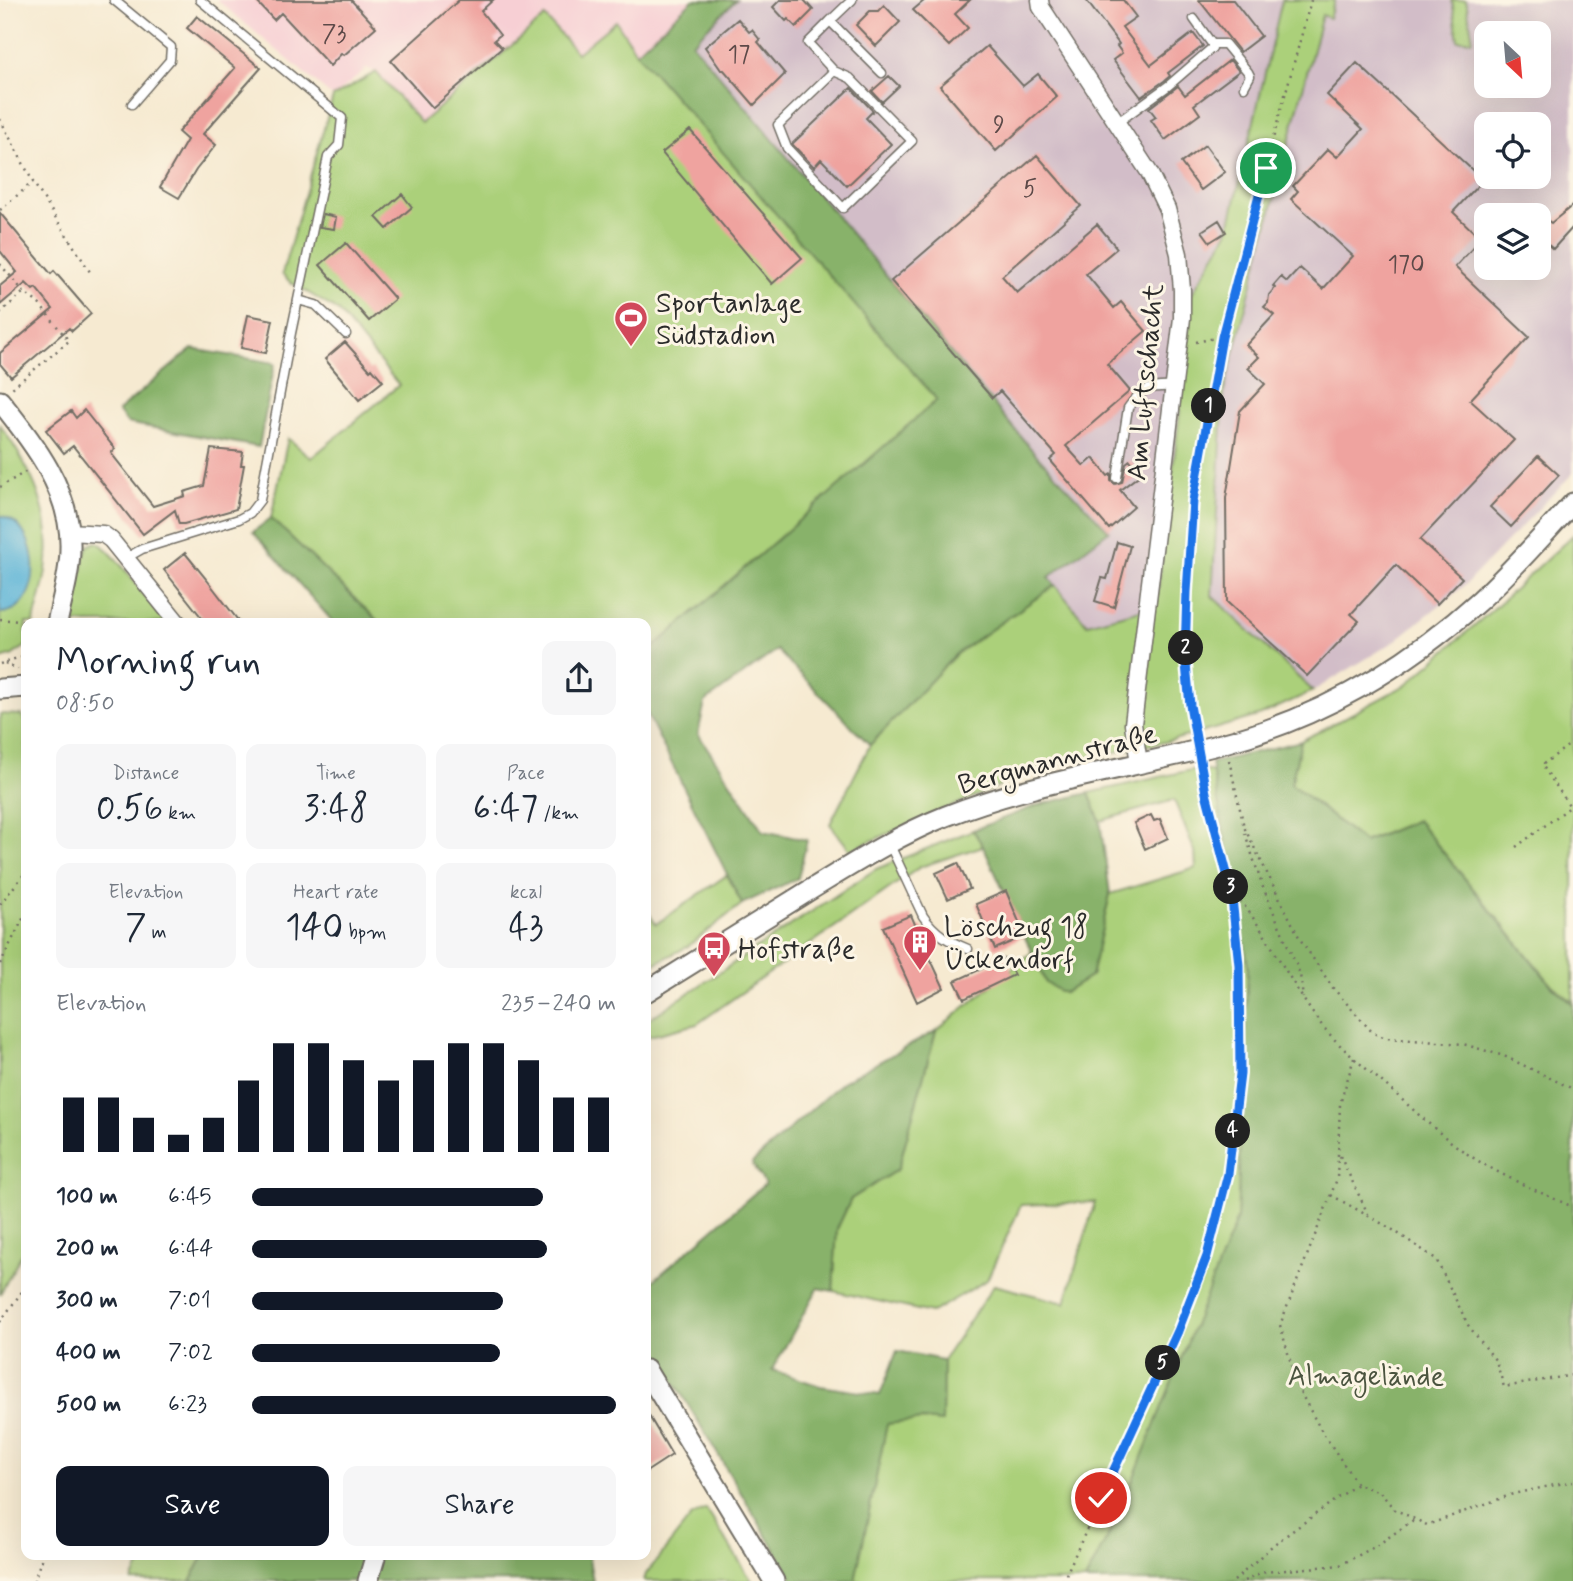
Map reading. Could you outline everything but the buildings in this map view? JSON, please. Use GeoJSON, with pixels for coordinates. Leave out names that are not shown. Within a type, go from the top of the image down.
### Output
{"type":"FeatureCollection","features":[{"type":"Feature","properties":{"kind":"street","name":"Am Luftschacht"},"geometry":{"type":"LineString","coordinates":[[1041,0],[1041,7],[1149,172],[1175,232],[1182,290],[1179,346],[1133,724],[1139,763]]}},
{"type":"Feature","properties":{"kind":"street"},"geometry":{"type":"LineString","coordinates":[[4,396],[64,499],[71,551],[58,618]]}},
{"type":"Feature","properties":{"kind":"street","name":"Bergmannstraße"},"geometry":{"type":"LineString","coordinates":[[651,989],[889,843],[945,816],[1022,790],[1223,744],[1313,712],[1380,677],[1447,629],[1482,598],[1573,503]]}},
{"type":"Feature","properties":{"kind":"street"},"geometry":{"type":"LineString","coordinates":[[70,532],[103,534],[174,618]]}},
{"type":"Feature","properties":{"kind":"street"},"geometry":{"type":"LineString","coordinates":[[0,689],[21,687]]}},
{"type":"Feature","properties":{"kind":"street"},"geometry":{"type":"LineString","coordinates":[[651,1378],[774,1581]]}},
{"type":"Feature","properties":{"kind":"street"},"geometry":{"type":"LineString","coordinates":[[368,1581],[374,1560]]}},
{"type":"Feature","properties":{"kind":"lane"},"geometry":{"type":"LineString","coordinates":[[114,0],[171,47],[170,60],[132,104]]}},
{"type":"Feature","properties":{"kind":"lane"},"geometry":{"type":"LineString","coordinates":[[126,558],[142,549],[239,519],[256,507],[260,500],[328,157],[339,145],[342,118],[200,0]]}},
{"type":"Feature","properties":{"kind":"lane"},"geometry":{"type":"LineString","coordinates":[[834,71],[778,125],[787,148],[843,208],[912,141],[850,78],[834,71],[808,43],[852,0]]}},
{"type":"Feature","properties":{"kind":"lane"},"geometry":{"type":"LineString","coordinates":[[1194,19],[1212,44]]}},
{"type":"Feature","properties":{"kind":"lane"},"geometry":{"type":"LineString","coordinates":[[830,21],[882,73]]}},
{"type":"Feature","properties":{"kind":"lane"},"geometry":{"type":"LineString","coordinates":[[1118,122],[1198,61],[1212,48],[1212,44]]}},
{"type":"Feature","properties":{"kind":"lane"},"geometry":{"type":"LineString","coordinates":[[1212,44],[1225,44],[1248,72],[1250,76],[1244,87]]}},
{"type":"Feature","properties":{"kind":"lane"},"geometry":{"type":"LineString","coordinates":[[298,300],[316,305],[346,334]]}},
{"type":"Feature","properties":{"kind":"lane"},"geometry":{"type":"LineString","coordinates":[[1117,478],[1128,408],[1134,399],[1150,387],[1174,387]]}},
{"type":"Feature","properties":{"kind":"lane"},"geometry":{"type":"LineString","coordinates":[[889,843],[930,926],[942,937],[968,950]]}},
{"type":"Feature","properties":{"kind":"path"},"geometry":{"type":"LineString","coordinates":[[1063,1581],[1178,1331],[1207,1256],[1228,1174],[1240,1074],[1239,965],[1231,889],[1202,771],[1190,705],[1185,654],[1193,501],[1222,337],[1311,0]]}},
{"type":"Feature","properties":{"kind":"path"},"geometry":{"type":"LineString","coordinates":[[0,119],[33,182],[92,275]]}},
{"type":"Feature","properties":{"kind":"path"},"geometry":{"type":"LineString","coordinates":[[0,210],[33,182]]}},
{"type":"Feature","properties":{"kind":"path"},"geometry":{"type":"LineString","coordinates":[[0,264],[24,292],[39,304],[69,341],[4,396]]}},
{"type":"Feature","properties":{"kind":"path"},"geometry":{"type":"LineString","coordinates":[[0,313],[24,292]]}},
{"type":"Feature","properties":{"kind":"path"},"geometry":{"type":"LineString","coordinates":[[1179,346],[1222,337]]}},
{"type":"Feature","properties":{"kind":"path"},"geometry":{"type":"LineString","coordinates":[[0,487],[44,463]]}},
{"type":"Feature","properties":{"kind":"path"},"geometry":{"type":"LineString","coordinates":[[0,619],[21,621]]}},
{"type":"Feature","properties":{"kind":"path"},"geometry":{"type":"LineString","coordinates":[[0,664],[21,657]]}},
{"type":"Feature","properties":{"kind":"path"},"geometry":{"type":"LineString","coordinates":[[1516,847],[1572,809],[1542,765],[1573,743]]}},
{"type":"Feature","properties":{"kind":"path"},"geometry":{"type":"LineString","coordinates":[[1223,744],[1250,853],[1300,974],[1303,998]]}},
{"type":"Feature","properties":{"kind":"path"},"geometry":{"type":"LineString","coordinates":[[1244,827],[1300,939],[1333,988],[1373,1033],[1386,1038],[1463,1044],[1504,1056],[1573,1089]]}},
{"type":"Feature","properties":{"kind":"path"},"geometry":{"type":"LineString","coordinates":[[0,904],[21,879]]}},
{"type":"Feature","properties":{"kind":"path"},"geometry":{"type":"LineString","coordinates":[[1231,889],[1247,907],[1292,983],[1318,1020],[1354,1058],[1426,1121],[1472,1156],[1522,1185],[1573,1207]]}},
{"type":"Feature","properties":{"kind":"path"},"geometry":{"type":"LineString","coordinates":[[0,964],[21,923]]}},
{"type":"Feature","properties":{"kind":"path"},"geometry":{"type":"LineString","coordinates":[[1354,1058],[1340,1104],[1337,1180],[1280,1325],[1298,1388],[1321,1430],[1357,1484],[1380,1492],[1394,1509],[1427,1525],[1513,1494],[1573,1481]]}},
{"type":"Feature","properties":{"kind":"path"},"geometry":{"type":"LineString","coordinates":[[1339,1153],[1369,1216]]}},
{"type":"Feature","properties":{"kind":"path"},"geometry":{"type":"LineString","coordinates":[[1332,1195],[1419,1246],[1436,1259],[1468,1325],[1496,1360],[1504,1387],[1573,1376]]}},
{"type":"Feature","properties":{"kind":"path"},"geometry":{"type":"LineString","coordinates":[[0,1322],[21,1293]]}},
{"type":"Feature","properties":{"kind":"path"},"geometry":{"type":"LineString","coordinates":[[1234,1581],[1273,1545],[1357,1484]]}},
{"type":"Feature","properties":{"kind":"path"},"geometry":{"type":"LineString","coordinates":[[1244,1581],[1265,1572],[1340,1564],[1376,1546],[1415,1519]]}},
{"type":"Feature","properties":{"kind":"path"},"geometry":{"type":"LineString","coordinates":[[34,1581],[41,1560]]}},
{"type":"Feature","properties":{"kind":"shaded area"},"geometry":{"type":"Polygon","coordinates":[[[217,0],[693,0],[636,52],[616,22],[577,53],[545,17],[421,123],[376,72],[367,68],[333,97],[217,0]]]}},
{"type":"Feature","properties":{"kind":"shaded area"},"geometry":{"type":"Polygon","coordinates":[[[736,0],[1573,0],[1573,473],[1465,585],[1392,643],[1313,691],[1212,596],[1156,606],[1087,624],[1049,577],[1108,531],[1032,450],[691,43],[736,0]]]}},
{"type":"Feature","properties":{"kind":"green space"},"geometry":{"type":"Polygon","coordinates":[[[693,0],[736,0],[692,43],[1032,450],[1109,531],[1049,577],[1055,585],[956,654],[870,745],[777,650],[705,702],[698,734],[763,831],[807,840],[798,878],[742,904],[651,722],[651,650],[937,400],[636,52],[693,0]]]}},
{"type":"Feature","properties":{"kind":"green space"},"geometry":{"type":"Polygon","coordinates":[[[1282,0],[1335,0],[1329,18],[1322,15],[1224,391],[1212,596],[1313,691],[1261,715],[1207,731],[1046,766],[850,850],[830,824],[870,745],[956,654],[1055,585],[1087,624],[1156,606],[1187,354],[1191,295],[1228,232],[1282,0]]]}},
{"type":"Feature","properties":{"kind":"green space"},"geometry":{"type":"Polygon","coordinates":[[[1452,0],[1466,0],[1473,40],[1458,40],[1452,0]]]}},
{"type":"Feature","properties":{"kind":"green space","name":"Sportanlage Südstadion"},"geometry":{"type":"Polygon","coordinates":[[[545,17],[577,53],[616,21],[636,52],[938,400],[651,650],[651,618],[375,618],[271,518],[288,438],[311,458],[399,385],[338,311],[282,274],[333,97],[376,72],[421,123],[545,17]]]}},
{"type":"Feature","properties":{"kind":"green space"},"geometry":{"type":"Polygon","coordinates":[[[192,349],[275,363],[259,447],[127,423],[118,411],[192,349]]]}},
{"type":"Feature","properties":{"kind":"green space"},"geometry":{"type":"Polygon","coordinates":[[[0,425],[22,459],[38,493],[47,530],[48,549],[45,577],[35,618],[21,618],[21,649],[0,659],[0,425]]]}},
{"type":"Feature","properties":{"kind":"green space"},"geometry":{"type":"Polygon","coordinates":[[[271,518],[375,618],[330,618],[253,532],[271,518]]]}},
{"type":"Feature","properties":{"kind":"green space"},"geometry":{"type":"Polygon","coordinates":[[[1573,535],[1573,1002],[1552,985],[1417,820],[1364,842],[1291,784],[1301,741],[1406,685],[1573,535]]]}},
{"type":"Feature","properties":{"kind":"green space"},"geometry":{"type":"Polygon","coordinates":[[[96,542],[103,546],[161,618],[73,618],[88,546],[96,542]]]}},
{"type":"Feature","properties":{"kind":"green space"},"geometry":{"type":"Polygon","coordinates":[[[0,714],[21,715],[21,1255],[0,1294],[0,714]]]}},
{"type":"Feature","properties":{"kind":"green space","name":"Almagelände"},"geometry":{"type":"Polygon","coordinates":[[[1301,741],[1291,784],[1364,842],[1417,820],[1552,986],[1573,1004],[1573,1581],[1085,1581],[1120,1512],[1237,1218],[1248,965],[1211,763],[1301,741]]]}},
{"type":"Feature","properties":{"kind":"green space"},"geometry":{"type":"Polygon","coordinates":[[[1196,765],[1198,769],[1213,772],[1222,822],[1573,1581],[855,1581],[887,1423],[923,1420],[942,1422],[943,1360],[994,1285],[1065,1303],[1095,1202],[1021,1205],[987,1280],[931,1313],[833,1291],[837,1229],[851,1199],[898,1169],[936,1031],[1032,952],[1046,983],[1064,993],[1091,976],[1110,894],[1196,868],[1195,852],[1174,800],[1100,821],[1089,793],[1196,769],[1196,765]]]}},
{"type":"Feature","properties":{"kind":"green space"},"geometry":{"type":"Polygon","coordinates":[[[1089,793],[1100,821],[1110,894],[1091,976],[1064,993],[1046,983],[983,846],[973,830],[1038,805],[1089,793]]]}},
{"type":"Feature","properties":{"kind":"green space"},"geometry":{"type":"Polygon","coordinates":[[[973,830],[983,846],[920,867],[697,1024],[651,1036],[651,1018],[876,869],[973,830]]]}},
{"type":"Feature","properties":{"kind":"green space"},"geometry":{"type":"Polygon","coordinates":[[[727,875],[742,904],[687,947],[651,965],[651,916],[656,924],[727,875]]]}},
{"type":"Feature","properties":{"kind":"green space"},"geometry":{"type":"Polygon","coordinates":[[[936,1031],[898,1169],[851,1199],[837,1229],[833,1291],[818,1288],[772,1370],[820,1386],[880,1395],[897,1351],[943,1360],[942,1422],[923,1420],[887,1424],[855,1581],[794,1581],[651,1343],[651,1283],[765,1184],[752,1163],[842,1082],[936,1031]]]}},
{"type":"Feature","properties":{"kind":"green space"},"geometry":{"type":"Polygon","coordinates":[[[706,1509],[752,1581],[644,1581],[646,1574],[691,1517],[706,1509]]]}},
{"type":"Feature","properties":{"kind":"green space"},"geometry":{"type":"Polygon","coordinates":[[[142,1560],[202,1560],[190,1581],[132,1581],[142,1560]]]}},
{"type":"Feature","properties":{"kind":"green space"},"geometry":{"type":"Polygon","coordinates":[[[202,1560],[589,1560],[593,1581],[190,1581],[202,1560]]]}},
{"type":"Feature","properties":{"kind":"water"},"geometry":{"type":"Polygon","coordinates":[[[0,516],[14,522],[24,533],[31,549],[33,566],[32,583],[26,598],[15,609],[0,613],[0,516]]]}},
{"type":"Feature","properties":{"kind":"place","name":"Sportanlage Südstadion"},"geometry":{"type":"Point","coordinates":[631,348]}},
{"type":"Feature","properties":{"kind":"place","name":"Löschzug 18 Ückendorf"},"geometry":{"type":"Point","coordinates":[920,972]}},
{"type":"Feature","properties":{"kind":"place","name":"Hofstraße"},"geometry":{"type":"Point","coordinates":[714,978]}},
{"type":"Feature","properties":{"kind":"route"},"geometry":{"type":"LineString","coordinates":[[1101,1498],[1178,1331],[1207,1256],[1228,1174],[1240,1074],[1239,965],[1231,889],[1206,793],[1190,705],[1185,654],[1187,592],[1193,501],[1222,337],[1266,168]]}}]}
